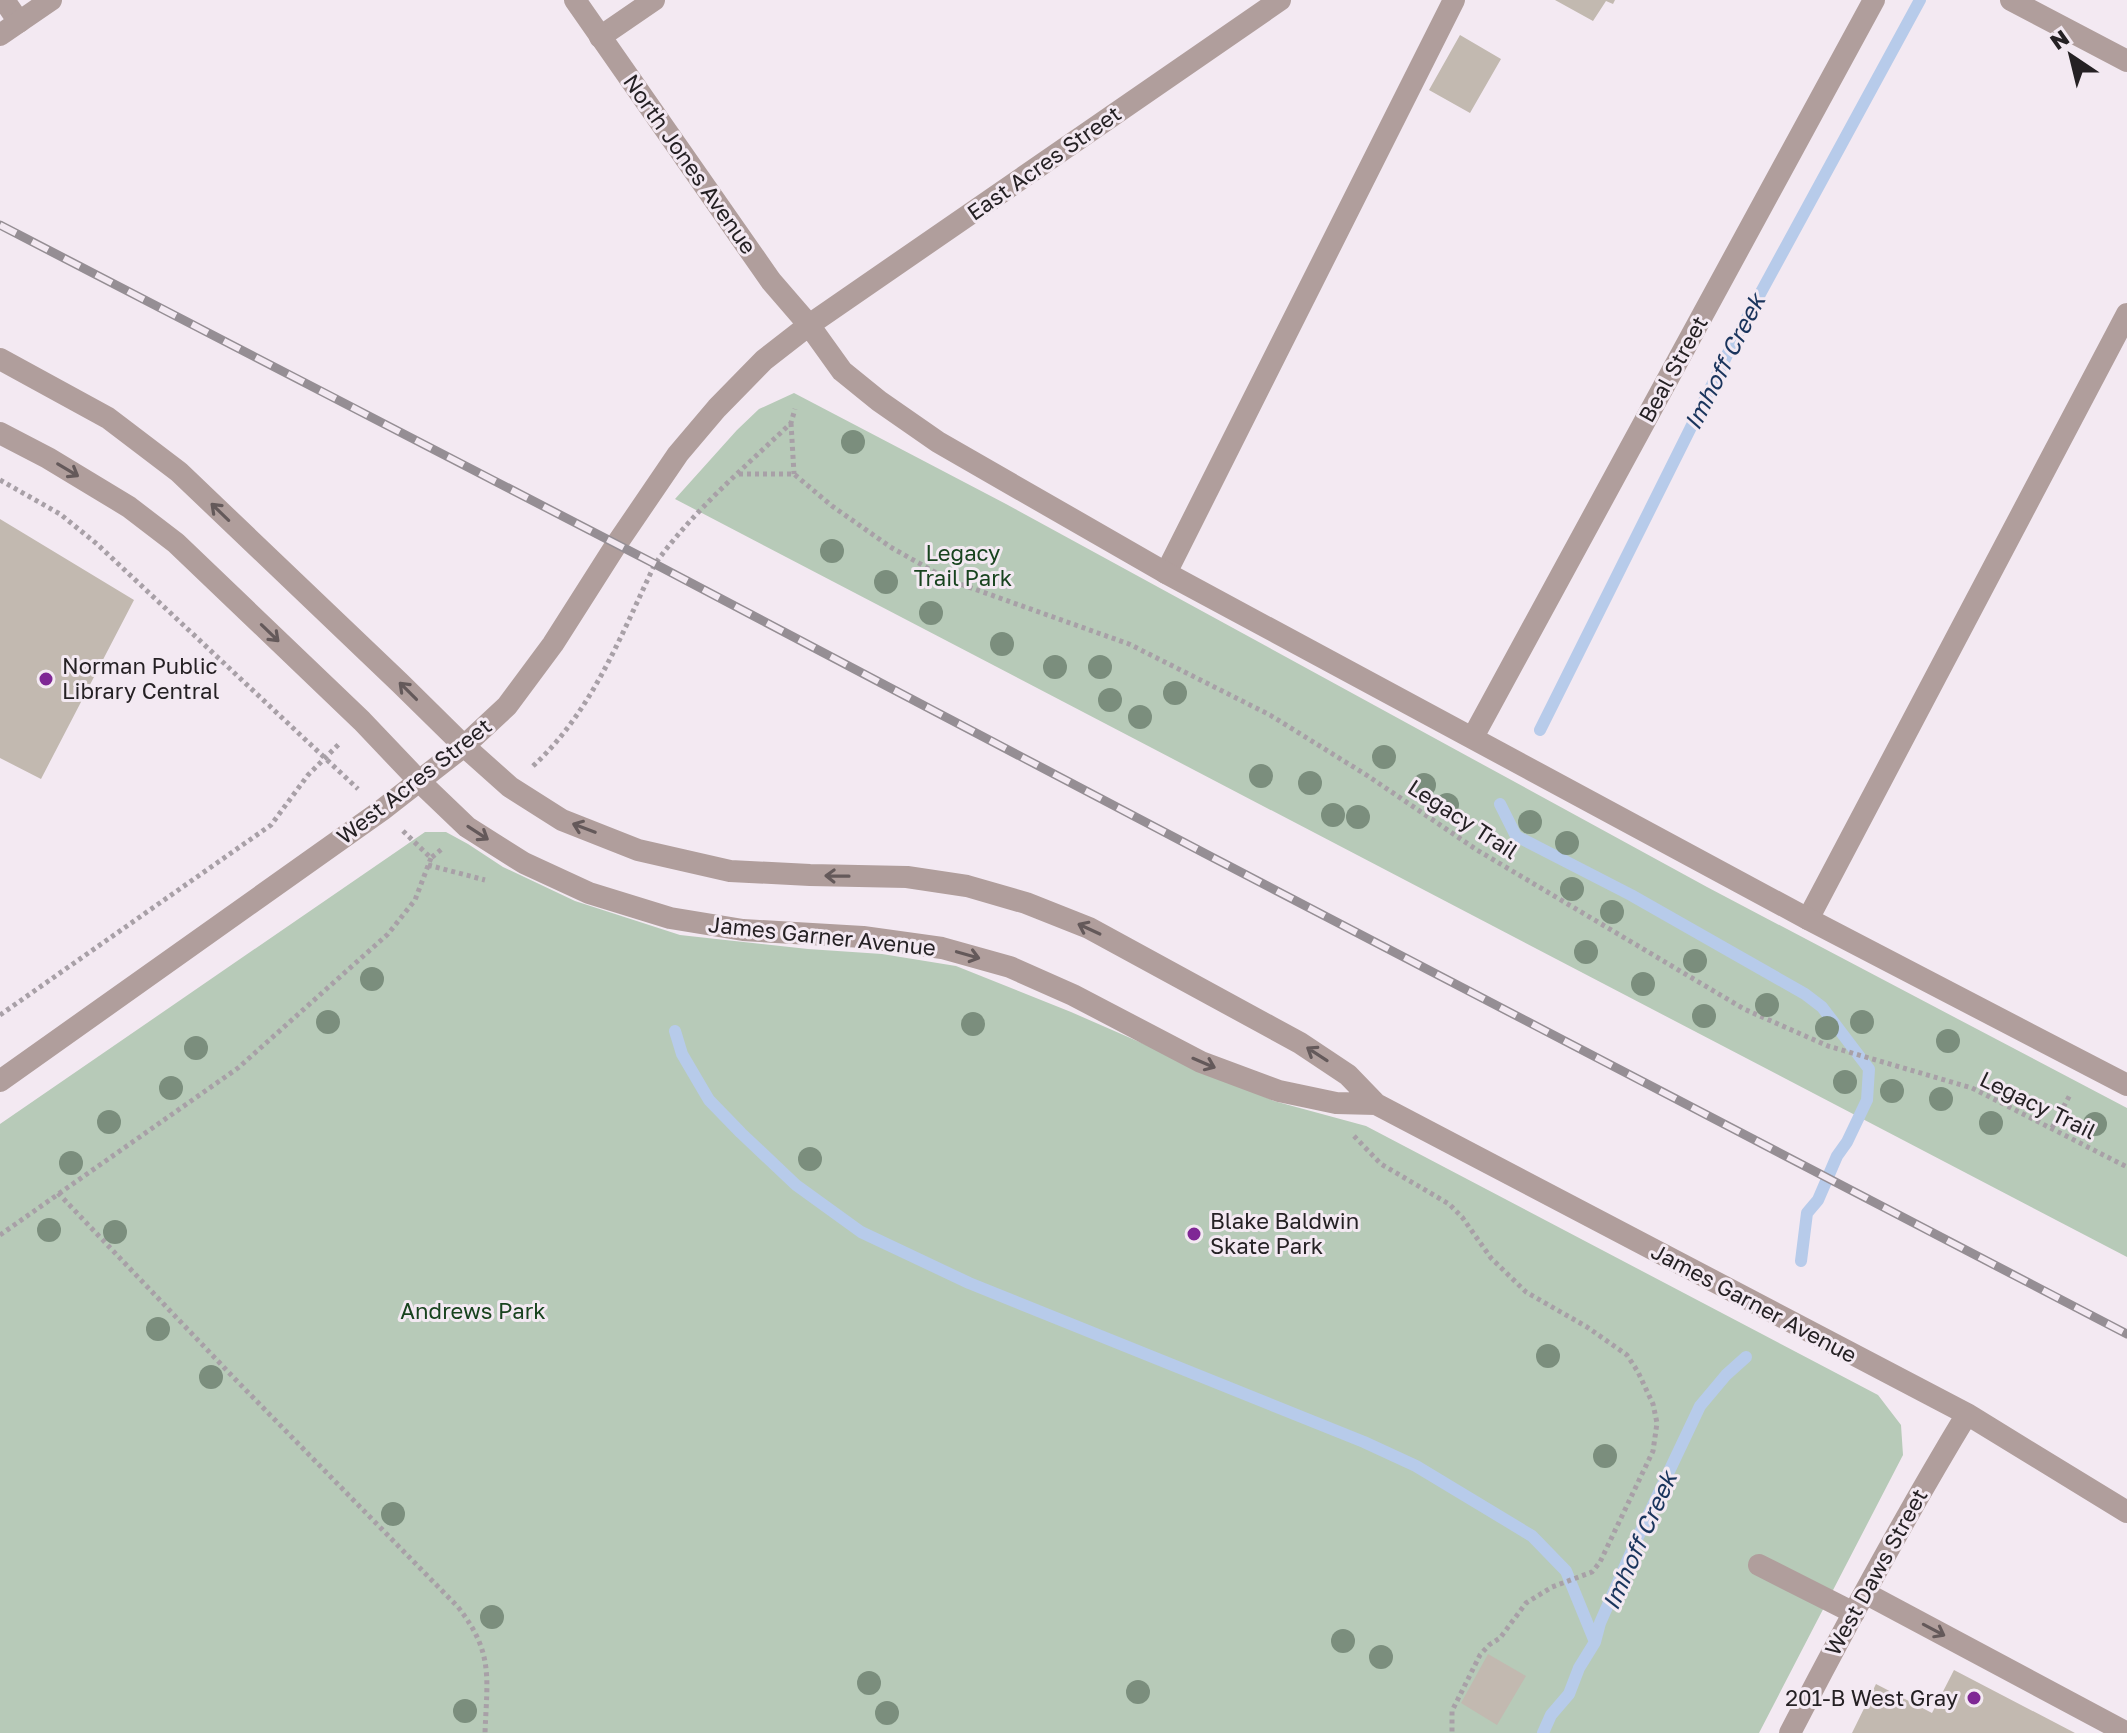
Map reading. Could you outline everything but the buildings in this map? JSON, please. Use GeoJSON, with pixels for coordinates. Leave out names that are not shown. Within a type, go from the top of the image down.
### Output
{"type":"FeatureCollection","features":[{"type":"Feature","properties":{"kind":"street"},"geometry":{"type":"LineString","coordinates":[[4,0],[19,22]]}},
{"type":"Feature","properties":{"kind":"street"},"geometry":{"type":"LineString","coordinates":[[0,35],[51,0]]}},
{"type":"Feature","properties":{"kind":"street","name":"North Jones Avenue"},"geometry":{"type":"LineString","coordinates":[[575,0],[771,281],[809,325],[842,371],[879,401],[938,442],[1166,573],[1808,919],[2127,1085]]}},
{"type":"Feature","properties":{"kind":"street"},"geometry":{"type":"LineString","coordinates":[[600,37],[654,0]]}},
{"type":"Feature","properties":{"kind":"street","name":"East Acres Street"},"geometry":{"type":"LineString","coordinates":[[809,325],[1280,0]]}},
{"type":"Feature","properties":{"kind":"street"},"geometry":{"type":"LineString","coordinates":[[1166,573],[1454,0]]}},
{"type":"Feature","properties":{"kind":"street","name":"Beal Street"},"geometry":{"type":"LineString","coordinates":[[1473,737],[1874,0]]}},
{"type":"Feature","properties":{"kind":"street"},"geometry":{"type":"LineString","coordinates":[[2011,0],[2127,61]]}},
{"type":"Feature","properties":{"kind":"street"},"geometry":{"type":"LineString","coordinates":[[1808,919],[2127,314]]}},
{"type":"Feature","properties":{"kind":"street","name":"West Acres Street"},"geometry":{"type":"LineString","coordinates":[[0,1081],[420,782],[507,706],[553,644],[678,454],[764,360],[809,325]]}},
{"type":"Feature","properties":{"kind":"street","name":"James Garner Avenue"},"geometry":{"type":"LineString","coordinates":[[0,359],[108,418],[179,472],[464,746],[510,787],[562,820],[638,850],[730,871],[907,877],[967,886],[1026,903],[1089,928],[1300,1043],[1348,1075],[1376,1104],[1967,1414],[2127,1512]]}},
{"type":"Feature","properties":{"kind":"street","name":"James Garner Avenue"},"geometry":{"type":"LineString","coordinates":[[0,433],[129,507],[176,543],[362,721],[467,827],[524,863],[589,893],[670,918],[728,927],[863,937],[942,948],[1010,967],[1073,995],[1201,1062],[1279,1091],[1336,1103],[1376,1104]]}},
{"type":"Feature","properties":{"kind":"street","name":"West Daws Street"},"geometry":{"type":"LineString","coordinates":[[1790,1733],[1934,1468],[1967,1414]]}},
{"type":"Feature","properties":{"kind":"street"},"geometry":{"type":"LineString","coordinates":[[1759,1565],[1854,1613]]}},
{"type":"Feature","properties":{"kind":"street"},"geometry":{"type":"LineString","coordinates":[[1865,1593],[2127,1733]]}},
{"type":"Feature","properties":{"kind":"path"},"geometry":{"type":"LineString","coordinates":[[739,474],[794,474],[791,423],[795,409]]}},
{"type":"Feature","properties":{"kind":"path"},"geometry":{"type":"LineString","coordinates":[[541,758],[575,718],[598,681],[655,564],[667,547],[791,423]]}},
{"type":"Feature","properties":{"kind":"path","name":"Legacy Trail"},"geometry":{"type":"LineString","coordinates":[[794,474],[832,506],[892,548],[949,580],[1129,644],[1270,715],[1368,776],[1477,850],[1744,1009],[1828,1046],[1972,1088],[2127,1167]]}},
{"type":"Feature","properties":{"kind":"path"},"geometry":{"type":"LineString","coordinates":[[0,480],[60,514],[97,544],[339,772]]}},
{"type":"Feature","properties":{"kind":"path"},"geometry":{"type":"LineString","coordinates":[[0,1015],[271,825],[308,775],[339,744]]}},
{"type":"Feature","properties":{"kind":"path"},"geometry":{"type":"LineString","coordinates":[[412,840],[431,858]]}},
{"type":"Feature","properties":{"kind":"path"},"geometry":{"type":"LineString","coordinates":[[0,1235],[257,1052],[388,934],[415,900],[431,858],[449,842]]}},
{"type":"Feature","properties":{"kind":"path"},"geometry":{"type":"LineString","coordinates":[[428,865],[488,881]]}},
{"type":"Feature","properties":{"kind":"path"},"geometry":{"type":"LineString","coordinates":[[1352,1133],[1381,1164],[1449,1204],[1491,1258],[1526,1292],[1587,1327],[1627,1355],[1653,1404],[1657,1423],[1653,1451],[1600,1562],[1592,1572],[1552,1587],[1526,1603],[1500,1638],[1480,1655],[1452,1711],[1452,1733]]}},
{"type":"Feature","properties":{"kind":"path"},"geometry":{"type":"LineString","coordinates":[[58,1193],[458,1607],[472,1625],[487,1666],[485,1733]]}},
{"type":"Feature","properties":{"kind":"green space","name":"Legacy Trail Park"},"geometry":{"type":"Polygon","coordinates":[[[794,393],[1006,504],[1707,887],[2127,1108],[2127,1257],[675,499],[759,409],[794,393]]]}},
{"type":"Feature","properties":{"kind":"green space","name":"Andrews Park"},"geometry":{"type":"Polygon","coordinates":[[[425,832],[446,832],[503,867],[575,901],[680,935],[882,954],[956,966],[1071,1012],[1274,1101],[1366,1126],[1878,1395],[1901,1425],[1903,1455],[1759,1733],[0,1733],[0,1124],[425,832]]]}},
{"type":"Feature","properties":{"kind":"waterway","name":"Imhoff Creek"},"geometry":{"type":"LineString","coordinates":[[1540,730],[1729,351],[1920,0]]}},
{"type":"Feature","properties":{"kind":"waterway","name":"Imhoff Creek"},"geometry":{"type":"LineString","coordinates":[[1500,804],[1516,836],[1631,895],[1805,994],[1822,1007],[1869,1069],[1867,1100],[1818,1200],[1807,1213],[1801,1261]]}},
{"type":"Feature","properties":{"kind":"waterway"},"geometry":{"type":"LineString","coordinates":[[675,1031],[682,1054],[709,1100],[796,1185],[861,1232],[969,1283],[1364,1442],[1416,1466],[1532,1536],[1566,1571],[1595,1642]]}},
{"type":"Feature","properties":{"kind":"waterway","name":"Imhoff Creek"},"geometry":{"type":"LineString","coordinates":[[1543,1733],[1551,1715],[1569,1694],[1579,1668],[1595,1642],[1600,1623],[1637,1539],[1700,1406],[1746,1357]]}},
{"type":"Feature","properties":{"kind":"railway"},"geometry":{"type":"LineString","coordinates":[[0,225],[2127,1334]]}},
{"type":"Feature","properties":{"kind":"place","name":"Norman Public Library Central"},"geometry":{"type":"Point","coordinates":[46,679]}},
{"type":"Feature","properties":{"kind":"place","name":"Blake Baldwin Skate Park"},"geometry":{"type":"Point","coordinates":[1194,1234]}},
{"type":"Feature","properties":{"kind":"place","name":"201-B West Gray"},"geometry":{"type":"Point","coordinates":[1974,1698]}}]}
